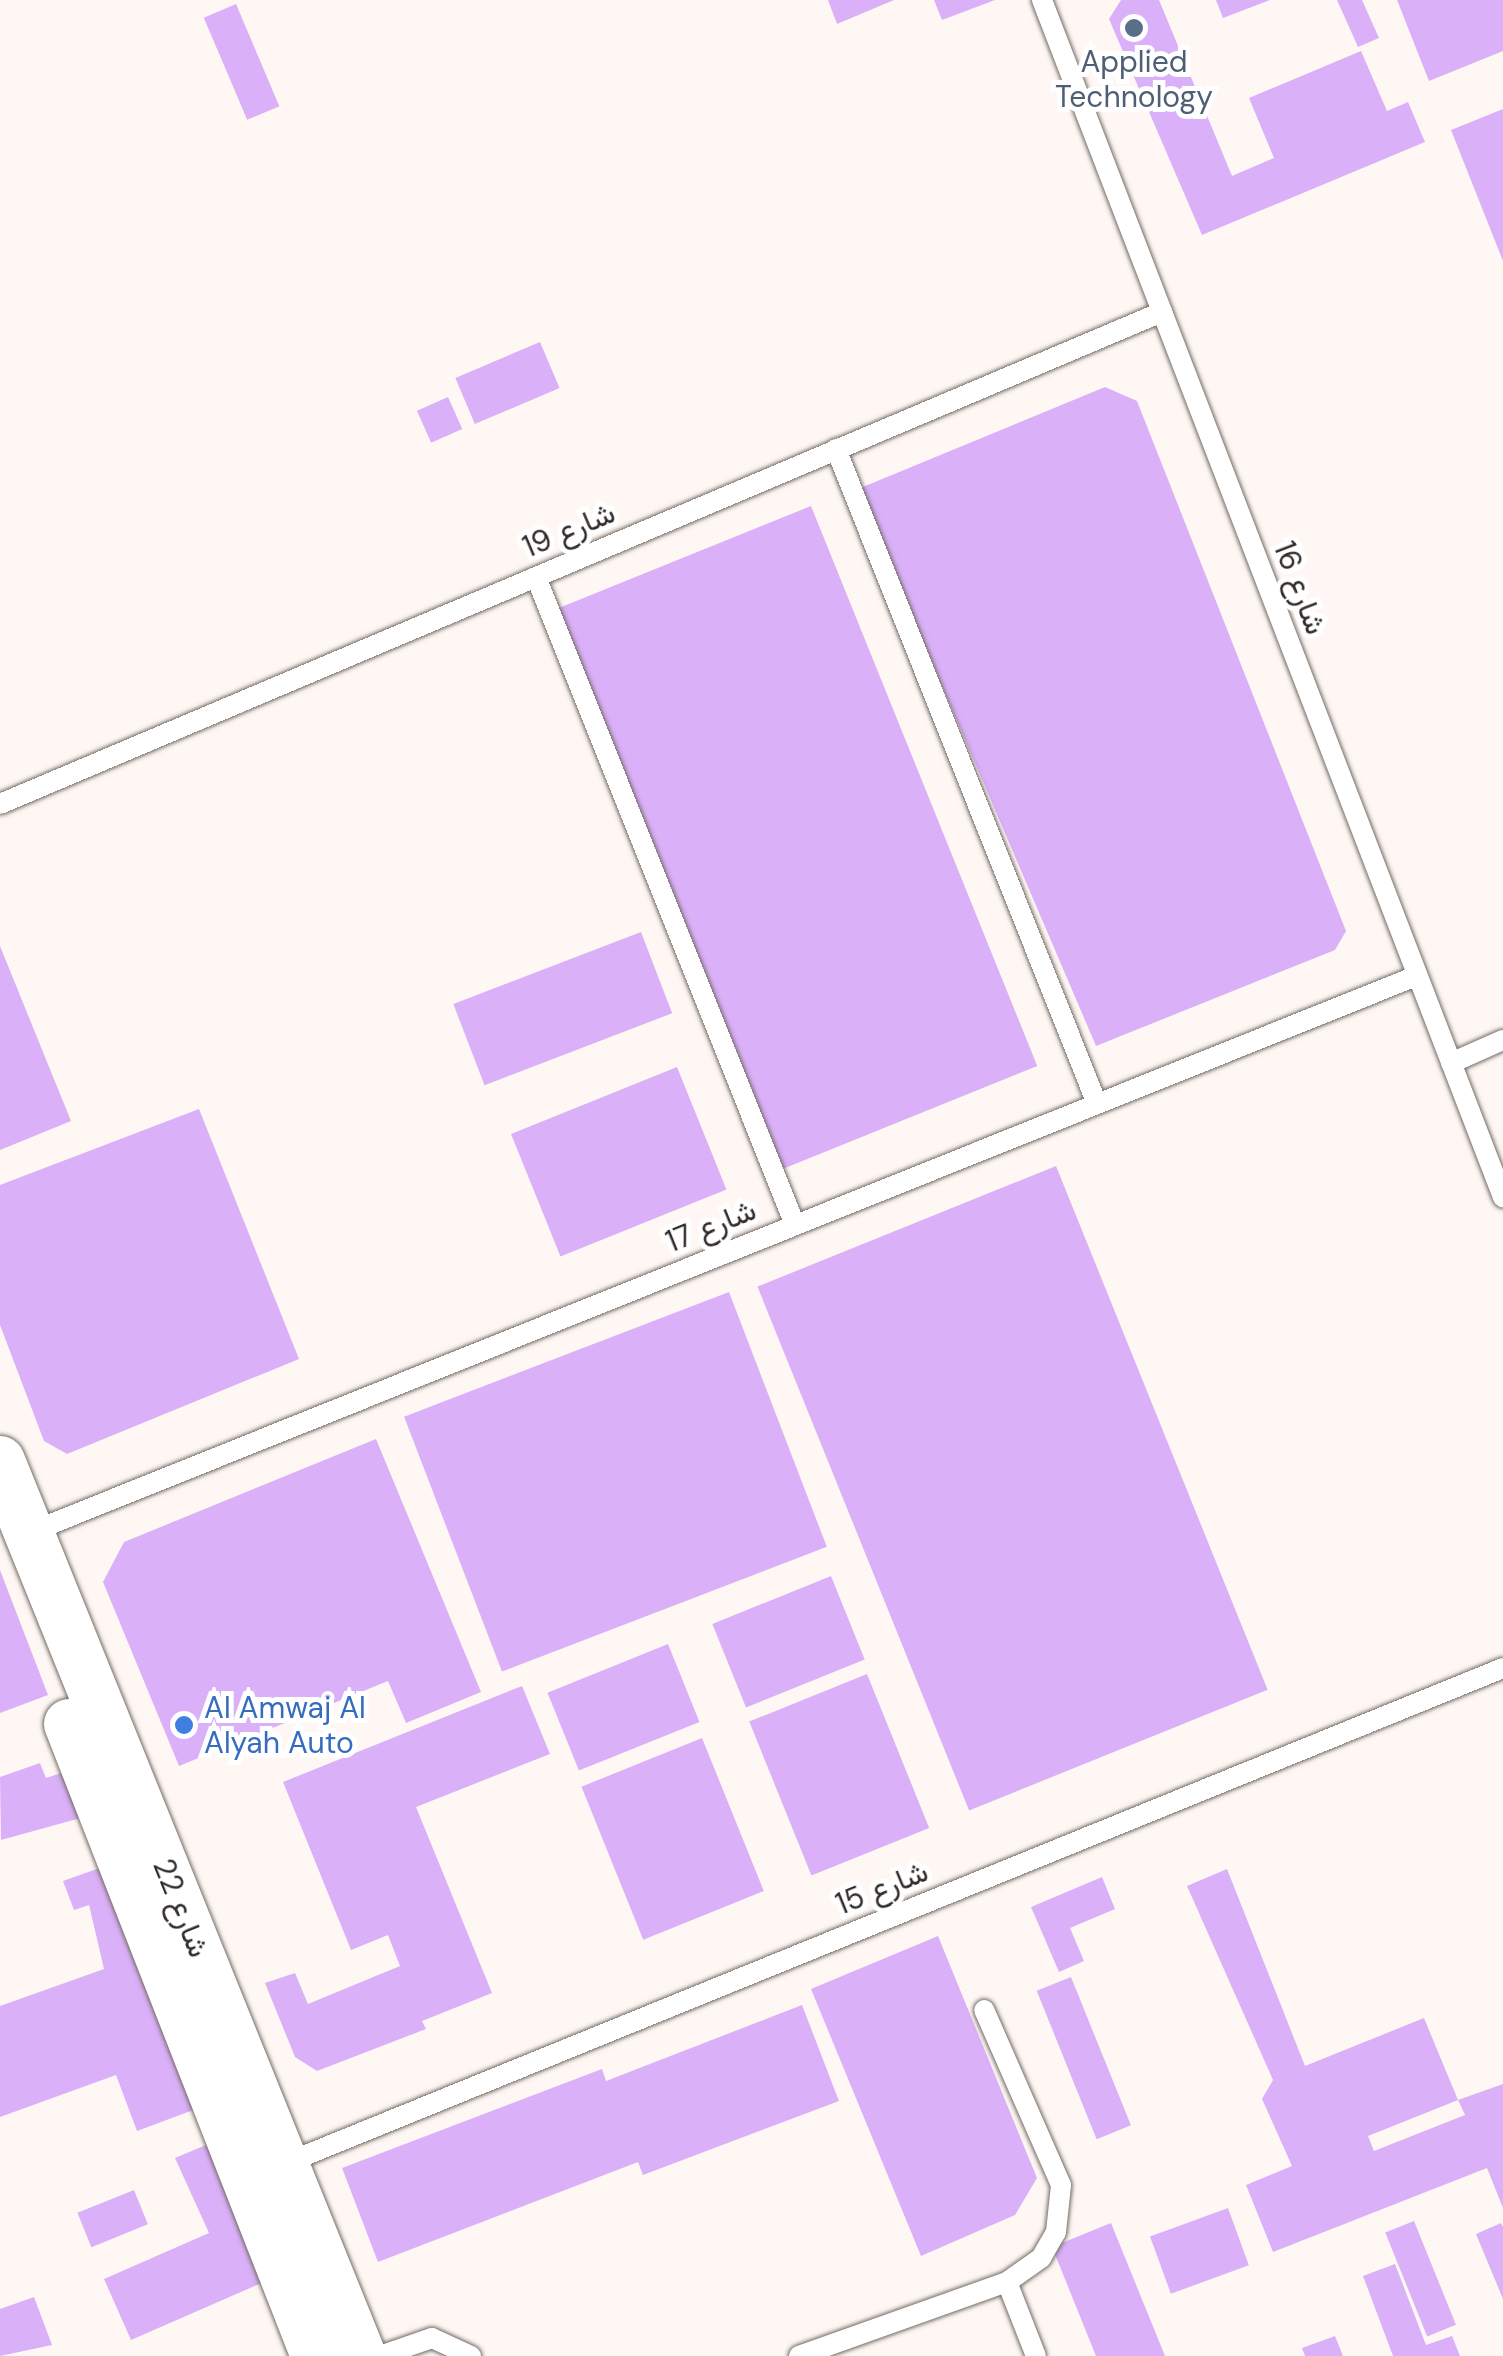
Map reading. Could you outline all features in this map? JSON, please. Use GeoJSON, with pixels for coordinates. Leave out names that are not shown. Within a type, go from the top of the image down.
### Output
{"type":"FeatureCollection","features":[{"type":"Feature","properties":{"kind":"street","name":"شارع 22"},"geometry":{"type":"LineString","coordinates":[[0,1461],[14,1540],[316,2356]]}},
{"type":"Feature","properties":{"kind":"street","name":"شارع 22"},"geometry":{"type":"LineString","coordinates":[[14,1540],[284,2164],[362,2356]]}},
{"type":"Feature","properties":{"kind":"lane","name":"شارع 16"},"geometry":{"type":"LineString","coordinates":[[1042,0],[1503,1198]]}},
{"type":"Feature","properties":{"kind":"lane","name":"شارع 19"},"geometry":{"type":"LineString","coordinates":[[0,804],[1162,312]]}},
{"type":"Feature","properties":{"kind":"lane"},"geometry":{"type":"LineString","coordinates":[[836,449],[1098,1104]]}},
{"type":"Feature","properties":{"kind":"lane"},"geometry":{"type":"LineString","coordinates":[[536,577],[795,1225]]}},
{"type":"Feature","properties":{"kind":"lane","name":"شارع 17"},"geometry":{"type":"LineString","coordinates":[[14,1540],[1416,976]]}},
{"type":"Feature","properties":{"kind":"lane"},"geometry":{"type":"LineString","coordinates":[[1450,1063],[1503,1040]]}},
{"type":"Feature","properties":{"kind":"lane","name":"شارع 15"},"geometry":{"type":"LineString","coordinates":[[284,2164],[1503,1668]]}},
{"type":"Feature","properties":{"kind":"lane"},"geometry":{"type":"LineString","coordinates":[[799,2356],[1007,2282],[1040,2258],[1056,2232],[1061,2185],[984,2010]]}},
{"type":"Feature","properties":{"kind":"lane"},"geometry":{"type":"LineString","coordinates":[[1007,2282],[1036,2356]]}},
{"type":"Feature","properties":{"kind":"lane"},"geometry":{"type":"LineString","coordinates":[[380,2356],[432,2338],[471,2356]]}},
{"type":"Feature","properties":{"kind":"building"},"geometry":{"type":"Polygon","coordinates":[[[828,0],[894,0],[837,24],[828,0]]]}},
{"type":"Feature","properties":{"kind":"building"},"geometry":{"type":"Polygon","coordinates":[[[934,0],[995,0],[942,20],[934,0]]]}},
{"type":"Feature","properties":{"kind":"building"},"geometry":{"type":"Polygon","coordinates":[[[1121,0],[1159,0],[1232,176],[1274,158],[1249,98],[1361,51],[1387,111],[1408,102],[1425,142],[1202,235],[1109,19],[1121,0]]]}},
{"type":"Feature","properties":{"kind":"building"},"geometry":{"type":"Polygon","coordinates":[[[1216,0],[1270,0],[1223,18],[1216,0]]]}},
{"type":"Feature","properties":{"kind":"building"},"geometry":{"type":"Polygon","coordinates":[[[1337,0],[1362,0],[1379,38],[1358,47],[1337,0]]]}},
{"type":"Feature","properties":{"kind":"building"},"geometry":{"type":"Polygon","coordinates":[[[1397,0],[1503,0],[1503,51],[1429,81],[1397,0]]]}},
{"type":"Feature","properties":{"kind":"building"},"geometry":{"type":"Polygon","coordinates":[[[236,4],[279,106],[247,120],[204,18],[236,4]]]}},
{"type":"Feature","properties":{"kind":"building"},"geometry":{"type":"Polygon","coordinates":[[[1503,109],[1503,261],[1451,130],[1503,109]]]}},
{"type":"Feature","properties":{"kind":"building"},"geometry":{"type":"Polygon","coordinates":[[[540,342],[560,388],[475,424],[455,378],[540,342]]]}},
{"type":"Feature","properties":{"kind":"building"},"geometry":{"type":"Polygon","coordinates":[[[1105,387],[1137,401],[1346,931],[1335,950],[1096,1046],[858,489],[1105,387]]]}},
{"type":"Feature","properties":{"kind":"building"},"geometry":{"type":"Polygon","coordinates":[[[448,397],[462,429],[431,443],[417,411],[448,397]]]}},
{"type":"Feature","properties":{"kind":"building"},"geometry":{"type":"Polygon","coordinates":[[[811,506],[1037,1066],[783,1169],[557,609],[811,506]]]}},
{"type":"Feature","properties":{"kind":"building"},"geometry":{"type":"Polygon","coordinates":[[[641,932],[672,1013],[485,1085],[453,1004],[641,932]]]}},
{"type":"Feature","properties":{"kind":"building"},"geometry":{"type":"Polygon","coordinates":[[[0,946],[71,1121],[0,1150],[0,946]]]}},
{"type":"Feature","properties":{"kind":"building"},"geometry":{"type":"Polygon","coordinates":[[[677,1067],[726,1189],[560,1256],[511,1134],[677,1067]]]}},
{"type":"Feature","properties":{"kind":"building"},"geometry":{"type":"Polygon","coordinates":[[[199,1109],[299,1359],[67,1454],[44,1441],[0,1325],[0,1185],[199,1109]]]}},
{"type":"Feature","properties":{"kind":"building"},"geometry":{"type":"Polygon","coordinates":[[[1056,1166],[1268,1690],[969,1810],[757,1287],[1056,1166]]]}},
{"type":"Feature","properties":{"kind":"building"},"geometry":{"type":"Polygon","coordinates":[[[729,1292],[827,1547],[502,1672],[404,1417],[729,1292]]]}},
{"type":"Feature","properties":{"kind":"building"},"geometry":{"type":"Polygon","coordinates":[[[376,1439],[481,1692],[406,1723],[388,1681],[179,1766],[103,1582],[124,1542],[376,1439]]]}},
{"type":"Feature","properties":{"kind":"building"},"geometry":{"type":"Polygon","coordinates":[[[0,1570],[48,1695],[0,1713],[0,1570]]]}},
{"type":"Feature","properties":{"kind":"building"},"geometry":{"type":"Polygon","coordinates":[[[831,1576],[865,1659],[746,1707],[712,1624],[831,1576]]]}},
{"type":"Feature","properties":{"kind":"building"},"geometry":{"type":"Polygon","coordinates":[[[668,1644],[699,1722],[579,1771],[547,1693],[668,1644]]]}},
{"type":"Feature","properties":{"kind":"building"},"geometry":{"type":"Polygon","coordinates":[[[867,1674],[929,1828],[811,1875],[749,1722],[867,1674]]]}},
{"type":"Feature","properties":{"kind":"building"},"geometry":{"type":"Polygon","coordinates":[[[522,1686],[550,1754],[416,1807],[492,1993],[422,2021],[426,2029],[317,2071],[295,2057],[265,1983],[295,1973],[308,2004],[400,1966],[388,1935],[351,1950],[283,1782],[522,1686]]]}},
{"type":"Feature","properties":{"kind":"building"},"geometry":{"type":"Polygon","coordinates":[[[702,1738],[764,1891],[643,1940],[581,1787],[702,1738]]]}},
{"type":"Feature","properties":{"kind":"building"},"geometry":{"type":"Polygon","coordinates":[[[40,1763],[46,1778],[73,1769],[88,1816],[1,1840],[0,1777],[40,1763]]]}},
{"type":"Feature","properties":{"kind":"building"},"geometry":{"type":"Polygon","coordinates":[[[108,1865],[196,2109],[137,2131],[116,2075],[0,2117],[0,2006],[104,1969],[89,1905],[74,1910],[63,1881],[108,1865]]]}},
{"type":"Feature","properties":{"kind":"building"},"geometry":{"type":"Polygon","coordinates":[[[1227,1869],[1305,2066],[1424,2018],[1458,2100],[1503,2084],[1503,2208],[1487,2168],[1273,2252],[1246,2185],[1292,2166],[1262,2099],[1273,2080],[1187,1886],[1227,1869]],[[1458,2100],[1368,2136],[1374,2151],[1465,2115],[1458,2100]]]}},
{"type":"Feature","properties":{"kind":"building"},"geometry":{"type":"Polygon","coordinates":[[[1102,1877],[1115,1909],[1070,1928],[1084,1961],[1059,1972],[1031,1907],[1102,1877]]]}},
{"type":"Feature","properties":{"kind":"building"},"geometry":{"type":"Polygon","coordinates":[[[938,1936],[1037,2178],[1015,2215],[921,2256],[811,1989],[938,1936]]]}},
{"type":"Feature","properties":{"kind":"building"},"geometry":{"type":"Polygon","coordinates":[[[1071,1977],[1131,2125],[1097,2139],[1037,1991],[1071,1977]]]}},
{"type":"Feature","properties":{"kind":"building"},"geometry":{"type":"Polygon","coordinates":[[[802,2005],[839,2101],[643,2175],[638,2162],[378,2262],[342,2168],[602,2069],[606,2081],[802,2005]]]}},
{"type":"Feature","properties":{"kind":"building"},"geometry":{"type":"Polygon","coordinates":[[[213,2142],[273,2278],[131,2340],[104,2279],[209,2233],[175,2158],[213,2142]]]}},
{"type":"Feature","properties":{"kind":"building"},"geometry":{"type":"Polygon","coordinates":[[[134,2190],[148,2224],[91,2247],[77,2213],[134,2190]]]}},
{"type":"Feature","properties":{"kind":"building"},"geometry":{"type":"Polygon","coordinates":[[[1228,2208],[1249,2265],[1171,2294],[1150,2236],[1228,2208]]]}},
{"type":"Feature","properties":{"kind":"building"},"geometry":{"type":"Polygon","coordinates":[[[1414,2221],[1456,2325],[1427,2336],[1385,2233],[1414,2221]]]}},
{"type":"Feature","properties":{"kind":"building"},"geometry":{"type":"Polygon","coordinates":[[[1111,2223],[1165,2356],[1096,2356],[1052,2247],[1111,2223]]]}},
{"type":"Feature","properties":{"kind":"building"},"geometry":{"type":"Polygon","coordinates":[[[1501,2223],[1503,2227],[1503,2299],[1476,2234],[1501,2223]]]}},
{"type":"Feature","properties":{"kind":"building"},"geometry":{"type":"Polygon","coordinates":[[[1395,2264],[1426,2345],[1452,2336],[1460,2356],[1393,2356],[1363,2276],[1395,2264]]]}},
{"type":"Feature","properties":{"kind":"building"},"geometry":{"type":"Polygon","coordinates":[[[34,2297],[52,2345],[0,2356],[0,2309],[34,2297]]]}},
{"type":"Feature","properties":{"kind":"building"},"geometry":{"type":"Polygon","coordinates":[[[1335,2336],[1343,2356],[1305,2356],[1302,2348],[1335,2336]]]}},
{"type":"Feature","properties":{"kind":"place","name":"Applied Technology"},"geometry":{"type":"Point","coordinates":[1134,28]}},
{"type":"Feature","properties":{"kind":"place","name":"Al Amwaj Al Alyah Auto"},"geometry":{"type":"Point","coordinates":[184,1725]}}]}
